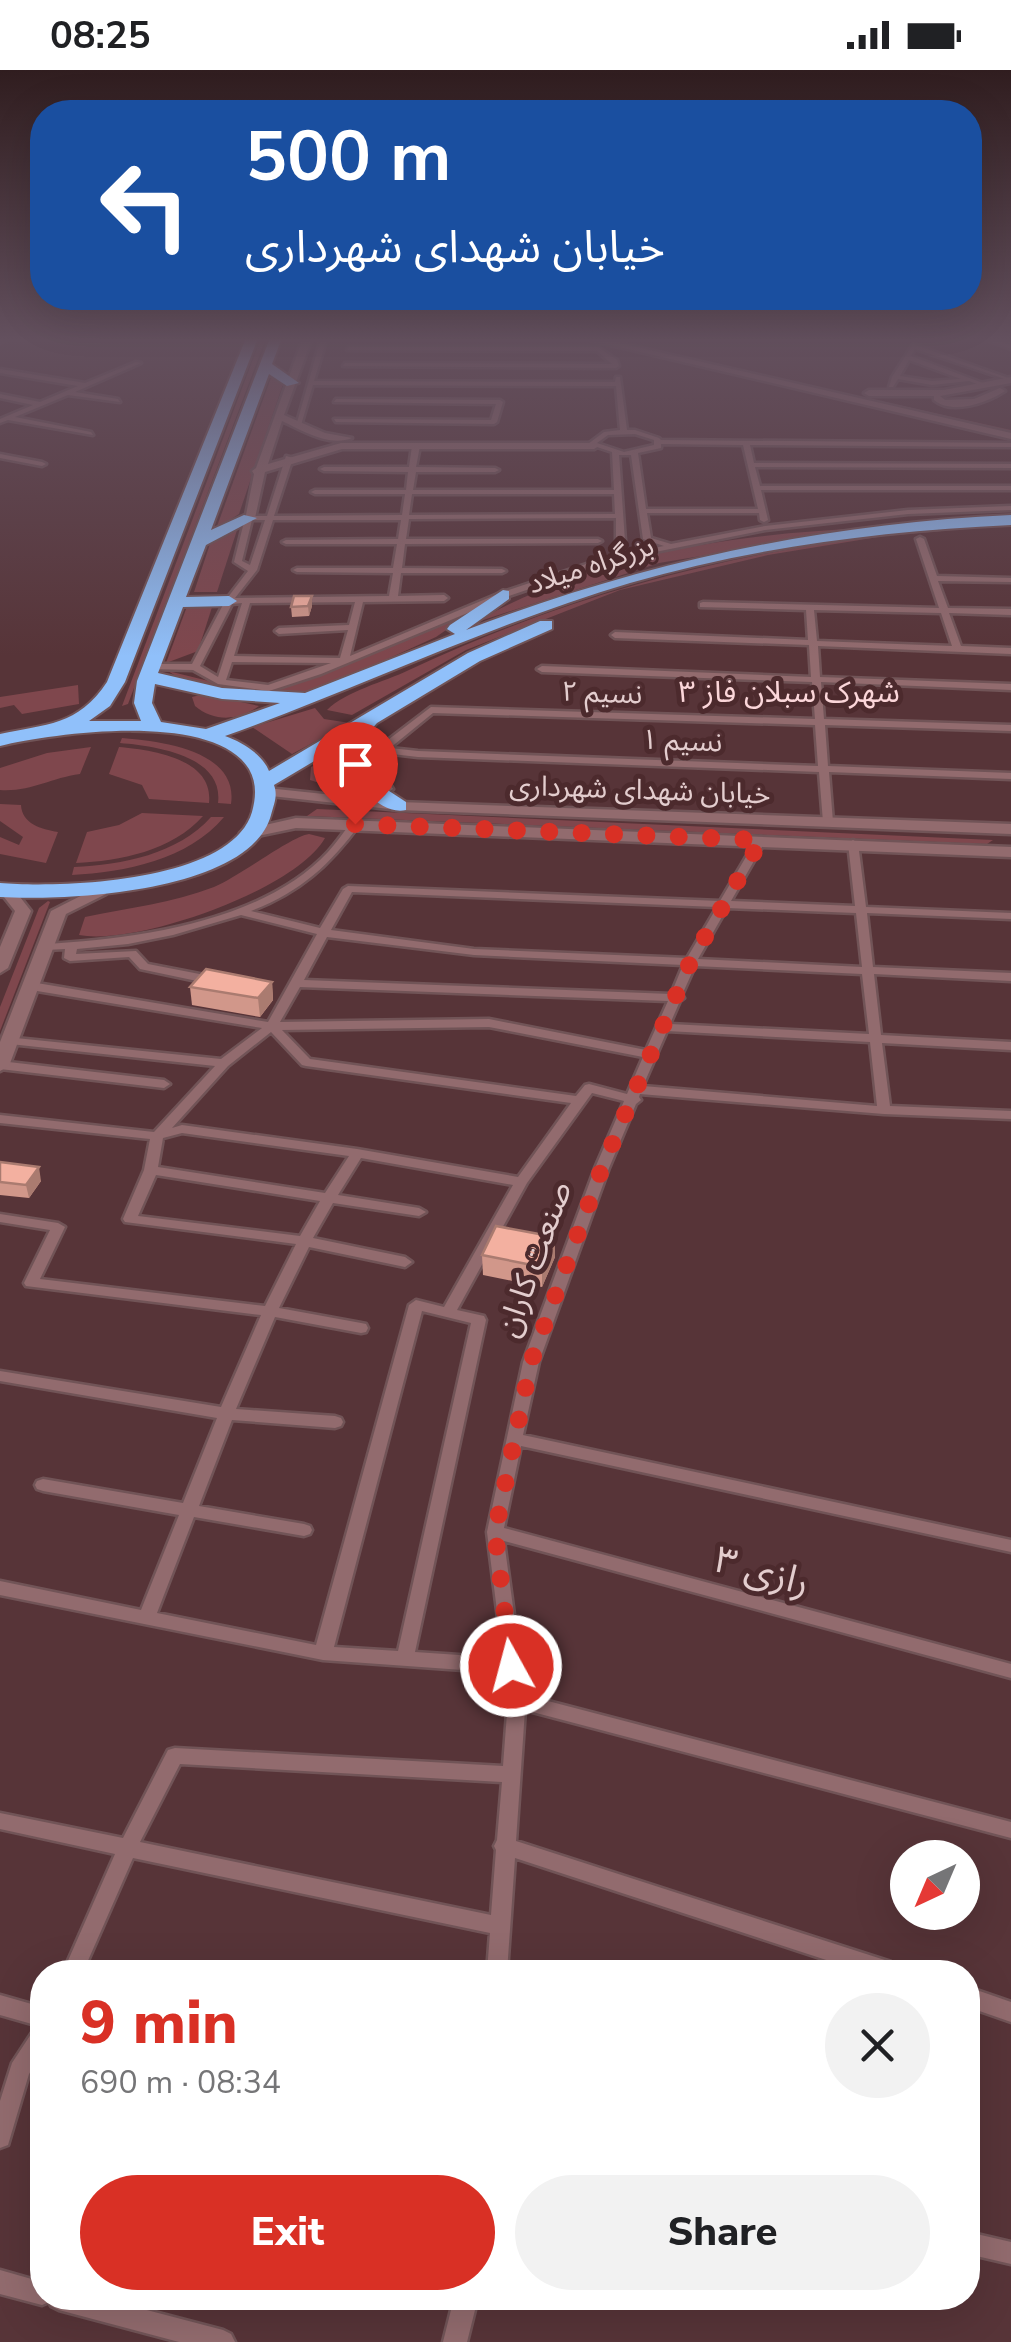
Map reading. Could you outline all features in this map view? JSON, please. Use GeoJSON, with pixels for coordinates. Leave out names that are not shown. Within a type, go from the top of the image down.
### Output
{"type":"FeatureCollection","features":[{"type":"Feature","properties":{"kind":"highway"},"geometry":{"type":"LineString","coordinates":[[72,725],[103,702],[116,682],[210,444]]}},
{"type":"Feature","properties":{"kind":"highway"},"geometry":{"type":"LineString","coordinates":[[153,725],[143,702],[149,671],[236,444]]}},
{"type":"Feature","properties":{"kind":"highway"},"geometry":{"type":"LineString","coordinates":[[198,542],[249,518]]}},
{"type":"Feature","properties":{"kind":"highway"},"geometry":{"type":"LineString","coordinates":[[764,520],[916,525]]}},
{"type":"Feature","properties":{"kind":"highway","name":"بزرگراه میلاد"},"geometry":{"type":"LineString","coordinates":[[206,736],[325,709],[417,658],[484,629],[647,573],[916,525],[1011,520]]}},
{"type":"Feature","properties":{"kind":"highway","name":"بزرگراه میلاد"},"geometry":{"type":"LineString","coordinates":[[266,787],[474,657],[528,632],[657,586],[800,556],[916,525],[1011,534]]}},
{"type":"Feature","properties":{"kind":"highway"},"geometry":{"type":"LineString","coordinates":[[417,658],[504,595]]}},
{"type":"Feature","properties":{"kind":"highway"},"geometry":{"type":"LineString","coordinates":[[177,602],[238,600]]}},
{"type":"Feature","properties":{"kind":"highway"},"geometry":{"type":"LineString","coordinates":[[149,671],[184,688],[372,718],[352,746],[349,758],[357,772],[394,798]]}},
{"type":"Feature","properties":{"kind":"highway"},"geometry":{"type":"LineString","coordinates":[[0,740],[72,725],[153,725],[206,736],[245,756],[266,787],[263,813],[248,833],[223,853],[188,870],[100,891],[4,890]]}},
{"type":"Feature","properties":{"kind":"street"},"geometry":{"type":"LineString","coordinates":[[252,570],[238,562],[257,471],[269,444]]}},
{"type":"Feature","properties":{"kind":"street"},"geometry":{"type":"LineString","coordinates":[[303,444],[319,450]]}},
{"type":"Feature","properties":{"kind":"street"},"geometry":{"type":"LineString","coordinates":[[257,471],[319,450],[378,444]]}},
{"type":"Feature","properties":{"kind":"street"},"geometry":{"type":"LineString","coordinates":[[393,598],[415,444]]}},
{"type":"Feature","properties":{"kind":"street"},"geometry":{"type":"LineString","coordinates":[[598,444],[615,453],[634,454],[653,450],[658,444]]}},
{"type":"Feature","properties":{"kind":"street"},"geometry":{"type":"LineString","coordinates":[[747,444],[764,520]]}},
{"type":"Feature","properties":{"kind":"street"},"geometry":{"type":"LineString","coordinates":[[880,444],[1011,446]]}},
{"type":"Feature","properties":{"kind":"street"},"geometry":{"type":"LineString","coordinates":[[612,558],[620,552],[621,542],[615,453]]}},
{"type":"Feature","properties":{"kind":"street"},"geometry":{"type":"LineString","coordinates":[[634,454],[647,539]]}},
{"type":"Feature","properties":{"kind":"street"},"geometry":{"type":"LineString","coordinates":[[0,456],[42,464]]}},
{"type":"Feature","properties":{"kind":"street"},"geometry":{"type":"LineString","coordinates":[[196,667],[252,570],[290,458]]}},
{"type":"Feature","properties":{"kind":"street"},"geometry":{"type":"LineString","coordinates":[[752,465],[1011,466]]}},
{"type":"Feature","properties":{"kind":"street"},"geometry":{"type":"LineString","coordinates":[[889,466],[916,525],[948,611],[957,648]]}},
{"type":"Feature","properties":{"kind":"street"},"geometry":{"type":"LineString","coordinates":[[990,466],[1006,488]]}},
{"type":"Feature","properties":{"kind":"street"},"geometry":{"type":"LineString","coordinates":[[324,469],[496,470]]}},
{"type":"Feature","properties":{"kind":"street"},"geometry":{"type":"LineString","coordinates":[[757,488],[1006,488]]}},
{"type":"Feature","properties":{"kind":"street"},"geometry":{"type":"LineString","coordinates":[[315,492],[618,492]]}},
{"type":"Feature","properties":{"kind":"street"},"geometry":{"type":"LineString","coordinates":[[916,525],[1011,508]]}},
{"type":"Feature","properties":{"kind":"street"},"geometry":{"type":"LineString","coordinates":[[644,511],[764,520]]}},
{"type":"Feature","properties":{"kind":"street"},"geometry":{"type":"LineString","coordinates":[[516,516],[516,544]]}},
{"type":"Feature","properties":{"kind":"street"},"geometry":{"type":"LineString","coordinates":[[249,518],[620,516]]}},
{"type":"Feature","properties":{"kind":"street"},"geometry":{"type":"LineString","coordinates":[[149,671],[196,667],[220,682],[269,688],[504,595],[612,558],[673,546],[764,520]]}},
{"type":"Feature","properties":{"kind":"street"},"geometry":{"type":"LineString","coordinates":[[621,542],[647,539],[673,546]]}},
{"type":"Feature","properties":{"kind":"street"},"geometry":{"type":"LineString","coordinates":[[286,542],[598,541]]}},
{"type":"Feature","properties":{"kind":"street"},"geometry":{"type":"LineString","coordinates":[[296,570],[502,571]]}},
{"type":"Feature","properties":{"kind":"street"},"geometry":{"type":"LineString","coordinates":[[935,578],[1011,580]]}},
{"type":"Feature","properties":{"kind":"street"},"geometry":{"type":"LineString","coordinates":[[344,661],[360,598]]}},
{"type":"Feature","properties":{"kind":"street"},"geometry":{"type":"LineString","coordinates":[[238,600],[444,598]]}},
{"type":"Feature","properties":{"kind":"street"},"geometry":{"type":"LineString","coordinates":[[220,682],[238,600]]}},
{"type":"Feature","properties":{"kind":"street"},"geometry":{"type":"LineString","coordinates":[[703,605],[1011,612]]}},
{"type":"Feature","properties":{"kind":"street"},"geometry":{"type":"LineString","coordinates":[[810,608],[828,822]]}},
{"type":"Feature","properties":{"kind":"street"},"geometry":{"type":"LineString","coordinates":[[279,632],[352,627]]}},
{"type":"Feature","properties":{"kind":"street"},"geometry":{"type":"LineString","coordinates":[[615,635],[1011,650]]}},
{"type":"Feature","properties":{"kind":"street"},"geometry":{"type":"LineString","coordinates":[[227,659],[344,661]]}},
{"type":"Feature","properties":{"kind":"street"},"geometry":{"type":"LineString","coordinates":[[542,669],[1011,687]]}},
{"type":"Feature","properties":{"kind":"street","name":"نسیم ۲"},"geometry":{"type":"LineString","coordinates":[[377,752],[431,710],[1011,728]]}},
{"type":"Feature","properties":{"kind":"street","name":"نسیم ۱"},"geometry":{"type":"LineString","coordinates":[[352,746],[377,752],[1011,776]]}},
{"type":"Feature","properties":{"kind":"street"},"geometry":{"type":"LineString","coordinates":[[377,752],[374,766],[394,798]]}},
{"type":"Feature","properties":{"kind":"street","name":"خیابان شهدای شهرداری"},"geometry":{"type":"LineString","coordinates":[[266,787],[394,798],[1003,830]]}},
{"type":"Feature","properties":{"kind":"street","name":"خیابان شهدای شهرداری"},"geometry":{"type":"LineString","coordinates":[[248,833],[296,823],[355,824],[1004,851]]}},
{"type":"Feature","properties":{"kind":"street"},"geometry":{"type":"LineString","coordinates":[[46,947],[146,937],[239,911],[275,895],[320,866],[355,824]]}},
{"type":"Feature","properties":{"kind":"street"},"geometry":{"type":"LineString","coordinates":[[1003,830],[1009,838],[1004,851]]}},
{"type":"Feature","properties":{"kind":"street","name":"صنعت کاران"},"geometry":{"type":"LineString","coordinates":[[499,1960],[517,1700],[495,1532],[531,1362],[602,1168],[637,1095],[690,963],[761,840]]}},
{"type":"Feature","properties":{"kind":"street"},"geometry":{"type":"LineString","coordinates":[[853,842],[884,1110]]}},
{"type":"Feature","properties":{"kind":"street"},"geometry":{"type":"LineString","coordinates":[[405,1262],[304,1241],[130,1219],[151,1170],[156,1136],[224,1063],[272,1026],[348,889],[1011,916]]}},
{"type":"Feature","properties":{"kind":"street"},"geometry":{"type":"LineString","coordinates":[[0,966],[23,911],[4,890]]}},
{"type":"Feature","properties":{"kind":"street"},"geometry":{"type":"LineString","coordinates":[[100,891],[60,911],[0,1066],[164,1084]]}},
{"type":"Feature","properties":{"kind":"street"},"geometry":{"type":"LineString","coordinates":[[239,911],[325,934],[474,952],[868,973],[1011,976]]}},
{"type":"Feature","properties":{"kind":"street"},"geometry":{"type":"LineString","coordinates":[[71,946],[70,958],[132,952],[144,966],[237,986]]}},
{"type":"Feature","properties":{"kind":"street"},"geometry":{"type":"LineString","coordinates":[[296,983],[678,998]]}},
{"type":"Feature","properties":{"kind":"street"},"geometry":{"type":"LineString","coordinates":[[31,986],[272,1026],[490,1023],[652,1055]]}},
{"type":"Feature","properties":{"kind":"street"},"geometry":{"type":"LineString","coordinates":[[272,1026],[306,1062],[581,1101]]}},
{"type":"Feature","properties":{"kind":"street"},"geometry":{"type":"LineString","coordinates":[[666,1027],[1011,1046]]}},
{"type":"Feature","properties":{"kind":"street"},"geometry":{"type":"LineString","coordinates":[[10,1040],[224,1063]]}},
{"type":"Feature","properties":{"kind":"street"},"geometry":{"type":"LineString","coordinates":[[448,1312],[521,1182],[590,1088],[637,1095],[1011,1115]]}},
{"type":"Feature","properties":{"kind":"street"},"geometry":{"type":"LineString","coordinates":[[0,1119],[156,1136],[182,1129],[357,1152],[521,1182]]}},
{"type":"Feature","properties":{"kind":"street"},"geometry":{"type":"LineString","coordinates":[[148,1617],[270,1311],[328,1196],[357,1152]]}},
{"type":"Feature","properties":{"kind":"street"},"geometry":{"type":"LineString","coordinates":[[151,1170],[418,1212]]}},
{"type":"Feature","properties":{"kind":"street"},"geometry":{"type":"LineString","coordinates":[[0,1218],[58,1227],[32,1283],[270,1311],[361,1328]]}},
{"type":"Feature","properties":{"kind":"street"},"geometry":{"type":"LineString","coordinates":[[323,1653],[416,1305],[479,1320],[405,1659]]}},
{"type":"Feature","properties":{"kind":"street"},"geometry":{"type":"LineString","coordinates":[[0,1376],[229,1414],[335,1422]]}},
{"type":"Feature","properties":{"kind":"street"},"geometry":{"type":"LineString","coordinates":[[516,1439],[1011,1546]]}},
{"type":"Feature","properties":{"kind":"street"},"geometry":{"type":"LineString","coordinates":[[42,1485],[190,1514],[304,1530]]}},
{"type":"Feature","properties":{"kind":"street","name":"رازی ۳"},"geometry":{"type":"LineString","coordinates":[[495,1532],[1011,1672]]}},
{"type":"Feature","properties":{"kind":"street"},"geometry":{"type":"LineString","coordinates":[[0,1588],[323,1653],[511,1666]]}},
{"type":"Feature","properties":{"kind":"street"},"geometry":{"type":"LineString","coordinates":[[517,1700],[1011,1830]]}},
{"type":"Feature","properties":{"kind":"street"},"geometry":{"type":"LineString","coordinates":[[78,1960],[129,1845],[175,1756],[512,1775]]}},
{"type":"Feature","properties":{"kind":"street"},"geometry":{"type":"LineString","coordinates":[[0,1821],[129,1845],[500,1926]]}},
{"type":"Feature","properties":{"kind":"street"},"geometry":{"type":"LineString","coordinates":[[504,1846],[854,1960]]}},
{"type":"Feature","properties":{"kind":"street"},"geometry":{"type":"LineString","coordinates":[[980,2002],[1011,2012]]}},
{"type":"Feature","properties":{"kind":"street"},"geometry":{"type":"LineString","coordinates":[[0,2006],[30,2013]]}},
{"type":"Feature","properties":{"kind":"street"},"geometry":{"type":"LineString","coordinates":[[0,2138],[20,2070],[30,2054]]}},
{"type":"Feature","properties":{"kind":"street"},"geometry":{"type":"LineString","coordinates":[[980,2246],[1011,2254]]}},
{"type":"Feature","properties":{"kind":"street"},"geometry":{"type":"LineString","coordinates":[[0,2282],[30,2290]]}},
{"type":"Feature","properties":{"kind":"street"},"geometry":{"type":"LineString","coordinates":[[125,2310],[223,2342]]}},
{"type":"Feature","properties":{"kind":"street"},"geometry":{"type":"LineString","coordinates":[[455,2342],[463,2310]]}},
{"type":"Feature","properties":{"kind":"shaded area"},"geometry":{"type":"Polygon","coordinates":[[[221,444],[226,444],[128,704],[122,706],[221,444]]]}},
{"type":"Feature","properties":{"kind":"shaded area"},"geometry":{"type":"Polygon","coordinates":[[[247,444],[263,444],[239,514],[216,529],[247,444]]]}},
{"type":"Feature","properties":{"kind":"shaded area"},"geometry":{"type":"Polygon","coordinates":[[[239,524],[217,592],[194,592],[210,544],[239,524]]]}},
{"type":"Feature","properties":{"kind":"shaded area"},"geometry":{"type":"Polygon","coordinates":[[[1011,525],[884,536],[768,555],[620,590],[466,650],[352,715],[327,710],[355,692],[481,638],[628,587],[778,551],[854,539],[932,530],[1011,525]]]}},
{"type":"Feature","properties":{"kind":"shaded area"},"geometry":{"type":"Polygon","coordinates":[[[869,528],[659,563],[474,623],[520,599],[615,564],[715,543],[869,528]]]}},
{"type":"Feature","properties":{"kind":"shaded area"},"geometry":{"type":"Polygon","coordinates":[[[189,601],[214,601],[198,651],[166,663],[189,601]]]}},
{"type":"Feature","properties":{"kind":"shaded area"},"geometry":{"type":"Polygon","coordinates":[[[482,605],[436,637],[317,691],[264,694],[182,680],[168,671],[221,684],[273,689],[315,677],[482,605]]]}},
{"type":"Feature","properties":{"kind":"shaded area"},"geometry":{"type":"Polygon","coordinates":[[[78,685],[79,704],[22,714],[14,705],[0,708],[0,697],[78,685]]]}},
{"type":"Feature","properties":{"kind":"shaded area"},"geometry":{"type":"Polygon","coordinates":[[[204,694],[259,706],[235,717],[218,717],[195,706],[192,697],[204,694]]]}},
{"type":"Feature","properties":{"kind":"shaded area"},"geometry":{"type":"Polygon","coordinates":[[[315,708],[324,719],[350,723],[292,754],[252,727],[315,708]]]}},
{"type":"Feature","properties":{"kind":"shaded area"},"geometry":{"type":"Polygon","coordinates":[[[122,738],[175,746],[210,760],[223,771],[230,786],[231,804],[218,803],[217,787],[199,764],[168,751],[120,743],[122,738]]]}},
{"type":"Feature","properties":{"kind":"shaded area"},"geometry":{"type":"Polygon","coordinates":[[[91,747],[80,774],[21,789],[0,790],[0,768],[47,753],[91,747]]]}},
{"type":"Feature","properties":{"kind":"shaded area"},"geometry":{"type":"Polygon","coordinates":[[[119,747],[163,754],[191,766],[208,788],[209,803],[149,799],[142,785],[109,774],[119,747]]]}},
{"type":"Feature","properties":{"kind":"shaded area"},"geometry":{"type":"Polygon","coordinates":[[[332,757],[345,757],[352,788],[342,790],[310,780],[311,767],[332,757]]]}},
{"type":"Feature","properties":{"kind":"shaded area"},"geometry":{"type":"Polygon","coordinates":[[[0,804],[21,805],[29,821],[58,832],[46,863],[0,854],[0,837],[19,845],[23,837],[0,821],[0,804]]]}},
{"type":"Feature","properties":{"kind":"shaded area"},"geometry":{"type":"Polygon","coordinates":[[[317,809],[993,840],[987,844],[307,816],[317,809]]]}},
{"type":"Feature","properties":{"kind":"shaded area"},"geometry":{"type":"Polygon","coordinates":[[[142,813],[203,816],[161,846],[110,860],[76,863],[87,832],[119,825],[142,813]]]}},
{"type":"Feature","properties":{"kind":"shaded area"},"geometry":{"type":"Polygon","coordinates":[[[211,817],[224,817],[193,844],[174,853],[134,867],[72,875],[74,867],[111,864],[166,849],[198,830],[211,817]]]}},
{"type":"Feature","properties":{"kind":"shaded area"},"geometry":{"type":"Polygon","coordinates":[[[309,834],[325,838],[308,858],[282,877],[213,910],[137,932],[79,935],[85,917],[198,893],[309,834]]]}},
{"type":"Feature","properties":{"kind":"shaded area"},"geometry":{"type":"Polygon","coordinates":[[[48,901],[0,1031],[0,1007],[39,908],[48,901]]]}},
{"type":"Feature","properties":{"kind":"building"},"geometry":{"type":"Polygon","coordinates":[[[294,596],[312,596],[308,606],[291,607],[294,596]]]}},
{"type":"Feature","properties":{"kind":"building"},"geometry":{"type":"Polygon","coordinates":[[[206,969],[272,982],[258,998],[190,987],[206,969]]]}},
{"type":"Feature","properties":{"kind":"building"},"geometry":{"type":"Polygon","coordinates":[[[0,1162],[39,1167],[26,1185],[0,1182],[0,1162]]]}},
{"type":"Feature","properties":{"kind":"building"},"geometry":{"type":"Polygon","coordinates":[[[496,1226],[555,1237],[542,1267],[482,1255],[496,1226]]]}},
{"type":"Feature","properties":{"kind":"district","name":"شهرک سبلان فاز ۳"},"geometry":{"type":"Point","coordinates":[789,692]}},
{"type":"Feature","properties":{"kind":"route"},"geometry":{"type":"LineString","coordinates":[[355,824],[761,840],[690,963],[640,1090],[602,1168],[531,1362],[495,1532],[511,1666]]}}]}
